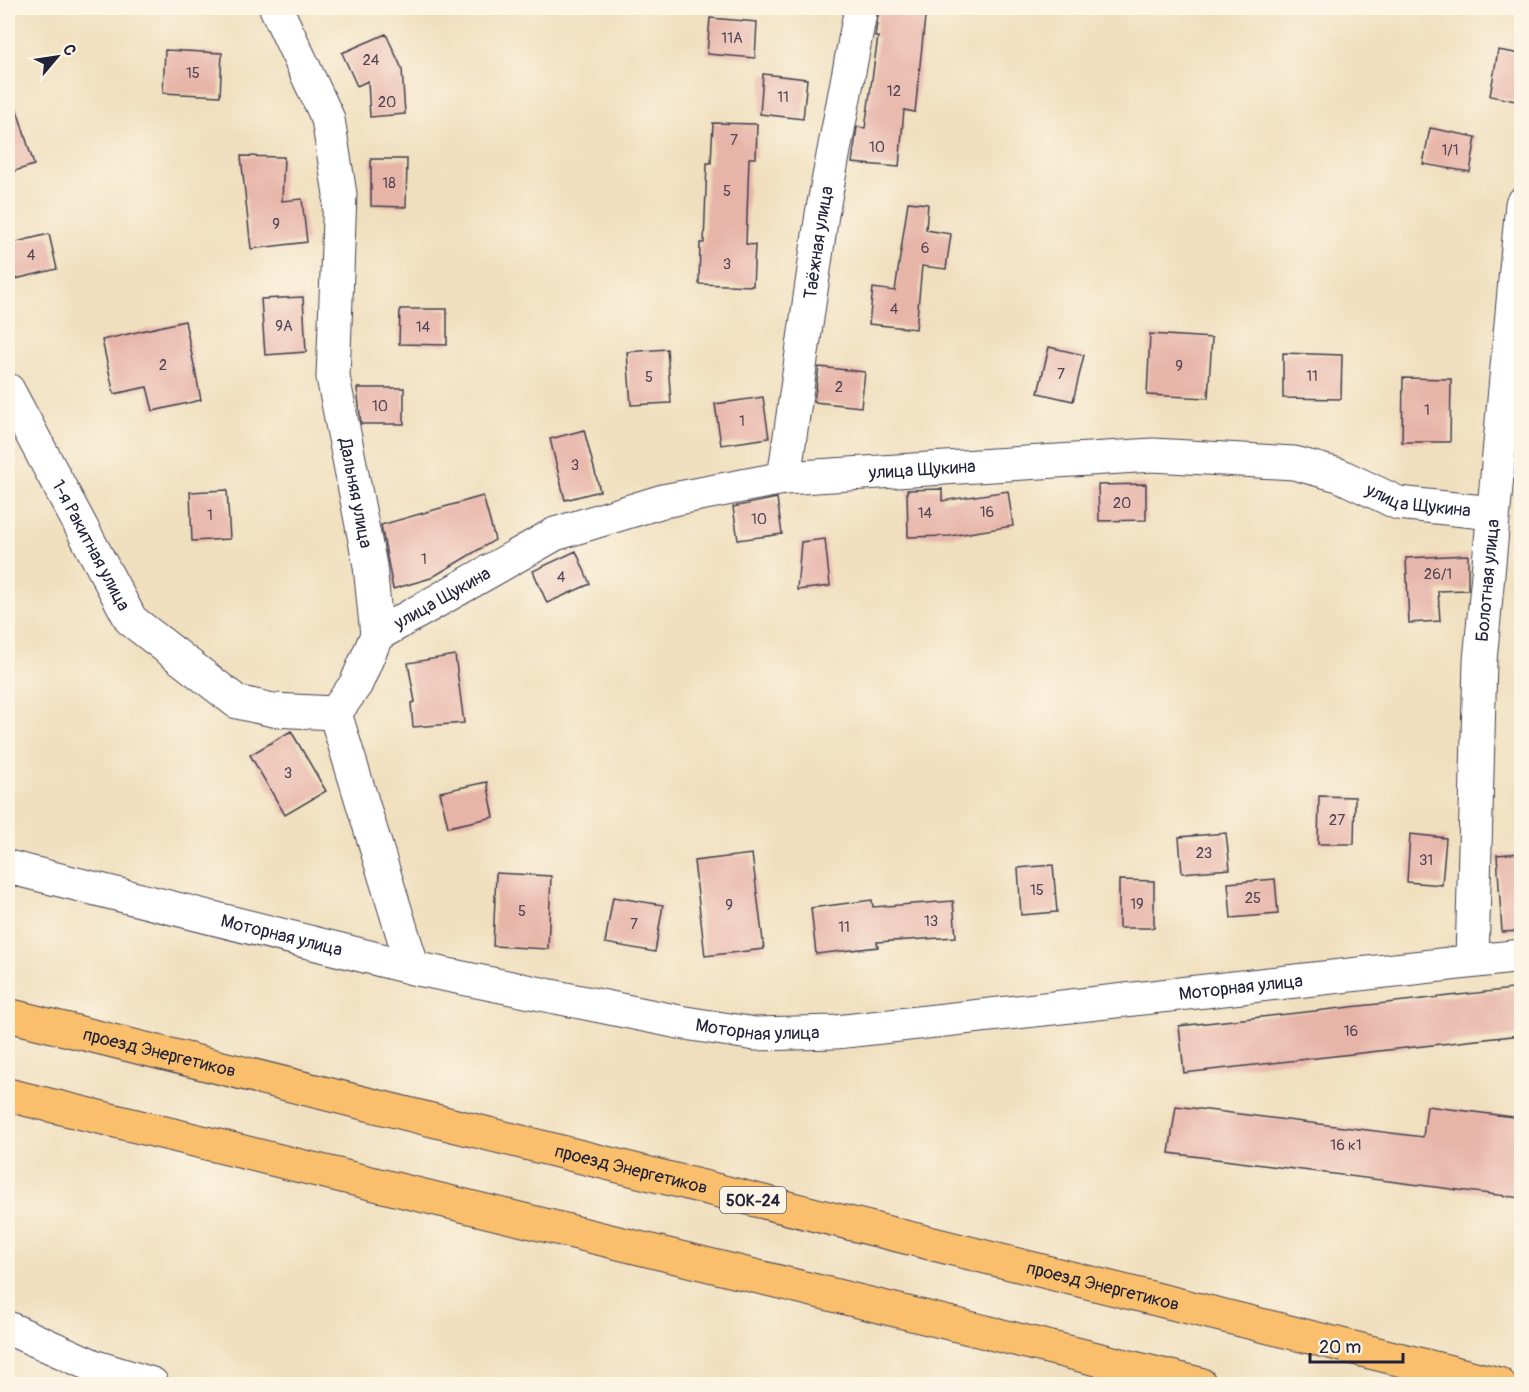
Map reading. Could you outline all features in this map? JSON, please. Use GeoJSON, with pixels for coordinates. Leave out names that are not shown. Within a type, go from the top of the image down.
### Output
{"type":"FeatureCollection","features":[{"type":"Feature","properties":{"kind":"main road","name":"проезд Энергетиков"},"geometry":{"type":"LineString","coordinates":[[8,1015],[1499,1384]]}},
{"type":"Feature","properties":{"kind":"main road"},"geometry":{"type":"LineString","coordinates":[[8,1095],[1200,1384]]}},
{"type":"Feature","properties":{"kind":"street","name":"Дальняя улица"},"geometry":{"type":"LineString","coordinates":[[276,8],[328,119],[340,194],[333,377],[370,566],[377,635],[356,684],[335,713]]}},
{"type":"Feature","properties":{"kind":"street","name":"Таёжная улица"},"geometry":{"type":"LineString","coordinates":[[784,478],[822,214],[861,8]]}},
{"type":"Feature","properties":{"kind":"street","name":"Болотная улица"},"geometry":{"type":"LineString","coordinates":[[1472,960],[1480,661],[1521,204]]}},
{"type":"Feature","properties":{"kind":"street","name":"1-я Ракитная улица"},"geometry":{"type":"LineString","coordinates":[[8,390],[130,620],[237,702],[273,710],[335,713]]}},
{"type":"Feature","properties":{"kind":"street","name":"улица Щукина"},"geometry":{"type":"LineString","coordinates":[[377,635],[555,534],[663,501],[784,478],[1153,455],[1294,463],[1339,475],[1398,503],[1493,513]]}},
{"type":"Feature","properties":{"kind":"street"},"geometry":{"type":"LineString","coordinates":[[335,713],[413,968]]}},
{"type":"Feature","properties":{"kind":"street","name":"Моторная улица"},"geometry":{"type":"LineString","coordinates":[[8,867],[413,968],[679,1022],[755,1034],[848,1030],[1521,956]]}},
{"type":"Feature","properties":{"kind":"street"},"geometry":{"type":"LineString","coordinates":[[8,1328],[96,1367],[152,1384]]}},
{"type":"Feature","properties":{"kind":"building"},"geometry":{"type":"Polygon","coordinates":[[[879,8],[926,8],[915,112],[904,110],[899,167],[852,163],[857,127],[865,128],[878,37],[875,37],[879,8]]]}},
{"type":"Feature","properties":{"kind":"building"},"geometry":{"type":"Polygon","coordinates":[[[710,18],[757,22],[755,58],[707,54],[710,18]]]}},
{"type":"Feature","properties":{"kind":"building"},"geometry":{"type":"Polygon","coordinates":[[[386,34],[402,69],[405,114],[370,117],[368,81],[357,86],[342,53],[386,34]]]}},
{"type":"Feature","properties":{"kind":"building"},"geometry":{"type":"Polygon","coordinates":[[[165,50],[222,53],[220,96],[163,93],[165,50]]]}},
{"type":"Feature","properties":{"kind":"building"},"geometry":{"type":"Polygon","coordinates":[[[1498,50],[1521,54],[1521,102],[1490,96],[1498,50]]]}},
{"type":"Feature","properties":{"kind":"building"},"geometry":{"type":"Polygon","coordinates":[[[763,74],[807,79],[803,119],[760,114],[763,74]]]}},
{"type":"Feature","properties":{"kind":"building"},"geometry":{"type":"Polygon","coordinates":[[[13,97],[34,165],[8,173],[8,98],[13,97]]]}},
{"type":"Feature","properties":{"kind":"building"},"geometry":{"type":"Polygon","coordinates":[[[713,123],[757,124],[756,158],[749,158],[746,244],[755,245],[753,286],[699,284],[700,243],[704,243],[707,163],[711,163],[713,123]]]}},
{"type":"Feature","properties":{"kind":"building"},"geometry":{"type":"Polygon","coordinates":[[[1430,128],[1476,137],[1470,172],[1423,164],[1430,128]]]}},
{"type":"Feature","properties":{"kind":"building"},"geometry":{"type":"Polygon","coordinates":[[[241,156],[284,157],[282,201],[302,199],[307,242],[251,249],[241,156]]]}},
{"type":"Feature","properties":{"kind":"building"},"geometry":{"type":"Polygon","coordinates":[[[371,159],[407,159],[406,207],[371,206],[371,159]]]}},
{"type":"Feature","properties":{"kind":"building"},"geometry":{"type":"Polygon","coordinates":[[[908,202],[928,204],[926,230],[951,234],[946,269],[922,266],[916,329],[869,324],[873,288],[895,291],[908,202]]]}},
{"type":"Feature","properties":{"kind":"building"},"geometry":{"type":"Polygon","coordinates":[[[49,234],[57,269],[11,280],[8,266],[8,244],[49,234]]]}},
{"type":"Feature","properties":{"kind":"building"},"geometry":{"type":"Polygon","coordinates":[[[303,297],[306,352],[265,355],[261,299],[303,297]]]}},
{"type":"Feature","properties":{"kind":"building"},"geometry":{"type":"Polygon","coordinates":[[[400,309],[447,309],[447,345],[399,344],[400,309]]]}},
{"type":"Feature","properties":{"kind":"building"},"geometry":{"type":"Polygon","coordinates":[[[185,321],[201,400],[153,411],[147,387],[114,394],[102,340],[185,321]]]}},
{"type":"Feature","properties":{"kind":"building"},"geometry":{"type":"Polygon","coordinates":[[[1150,334],[1212,338],[1208,398],[1147,395],[1150,334]]]}},
{"type":"Feature","properties":{"kind":"building"},"geometry":{"type":"Polygon","coordinates":[[[1049,347],[1084,355],[1073,401],[1038,393],[1049,347]]]}},
{"type":"Feature","properties":{"kind":"building"},"geometry":{"type":"Polygon","coordinates":[[[667,349],[671,403],[631,405],[627,352],[667,349]]]}},
{"type":"Feature","properties":{"kind":"building"},"geometry":{"type":"Polygon","coordinates":[[[1283,353],[1342,355],[1341,399],[1283,398],[1283,353]]]}},
{"type":"Feature","properties":{"kind":"building"},"geometry":{"type":"Polygon","coordinates":[[[819,367],[865,372],[861,407],[814,402],[819,367]]]}},
{"type":"Feature","properties":{"kind":"building"},"geometry":{"type":"Polygon","coordinates":[[[1403,378],[1451,379],[1450,442],[1402,442],[1403,378]]]}},
{"type":"Feature","properties":{"kind":"building"},"geometry":{"type":"Polygon","coordinates":[[[357,388],[404,388],[404,424],[361,424],[357,388]]]}},
{"type":"Feature","properties":{"kind":"building"},"geometry":{"type":"Polygon","coordinates":[[[763,397],[769,438],[721,445],[715,404],[763,397]]]}},
{"type":"Feature","properties":{"kind":"building"},"geometry":{"type":"Polygon","coordinates":[[[584,430],[600,491],[565,500],[550,439],[584,430]]]}},
{"type":"Feature","properties":{"kind":"building"},"geometry":{"type":"Polygon","coordinates":[[[1146,484],[1146,520],[1099,521],[1098,485],[1146,484]]]}},
{"type":"Feature","properties":{"kind":"building"},"geometry":{"type":"Polygon","coordinates":[[[942,489],[942,501],[1008,491],[1013,526],[950,536],[908,537],[907,490],[942,489]]]}},
{"type":"Feature","properties":{"kind":"building"},"geometry":{"type":"Polygon","coordinates":[[[227,490],[230,539],[192,541],[190,492],[227,490]]]}},
{"type":"Feature","properties":{"kind":"building"},"geometry":{"type":"Polygon","coordinates":[[[483,496],[495,540],[431,578],[393,589],[381,525],[483,496]]]}},
{"type":"Feature","properties":{"kind":"building"},"geometry":{"type":"Polygon","coordinates":[[[777,498],[782,534],[738,540],[733,507],[777,498]]]}},
{"type":"Feature","properties":{"kind":"building"},"geometry":{"type":"Polygon","coordinates":[[[825,539],[830,586],[797,590],[801,542],[825,539]]]}},
{"type":"Feature","properties":{"kind":"building"},"geometry":{"type":"Polygon","coordinates":[[[576,551],[590,584],[547,603],[533,571],[576,551]]]}},
{"type":"Feature","properties":{"kind":"building"},"geometry":{"type":"Polygon","coordinates":[[[1468,555],[1468,590],[1438,591],[1440,621],[1409,623],[1406,558],[1468,555]]]}},
{"type":"Feature","properties":{"kind":"building"},"geometry":{"type":"Polygon","coordinates":[[[455,655],[464,723],[413,727],[411,703],[415,702],[408,663],[455,655]]]}},
{"type":"Feature","properties":{"kind":"building"},"geometry":{"type":"Polygon","coordinates":[[[291,731],[326,791],[285,815],[250,755],[291,731]]]}},
{"type":"Feature","properties":{"kind":"building"},"geometry":{"type":"Polygon","coordinates":[[[487,782],[494,817],[448,827],[440,792],[487,782]]]}},
{"type":"Feature","properties":{"kind":"building"},"geometry":{"type":"Polygon","coordinates":[[[1319,796],[1355,797],[1354,844],[1318,844],[1319,796]]]}},
{"type":"Feature","properties":{"kind":"building"},"geometry":{"type":"Polygon","coordinates":[[[1226,833],[1230,869],[1182,873],[1179,837],[1226,833]]]}},
{"type":"Feature","properties":{"kind":"building"},"geometry":{"type":"Polygon","coordinates":[[[1410,834],[1446,838],[1442,885],[1407,882],[1410,834]]]}},
{"type":"Feature","properties":{"kind":"building"},"geometry":{"type":"Polygon","coordinates":[[[1521,853],[1521,931],[1502,932],[1497,855],[1521,853]]]}},
{"type":"Feature","properties":{"kind":"building"},"geometry":{"type":"Polygon","coordinates":[[[752,854],[764,949],[705,956],[694,861],[752,854]]]}},
{"type":"Feature","properties":{"kind":"building"},"geometry":{"type":"Polygon","coordinates":[[[1053,865],[1057,912],[1021,915],[1018,868],[1053,865]]]}},
{"type":"Feature","properties":{"kind":"building"},"geometry":{"type":"Polygon","coordinates":[[[496,873],[551,876],[548,949],[493,946],[496,873]]]}},
{"type":"Feature","properties":{"kind":"building"},"geometry":{"type":"Polygon","coordinates":[[[1275,879],[1278,914],[1231,918],[1228,883],[1275,879]]]}},
{"type":"Feature","properties":{"kind":"building"},"geometry":{"type":"Polygon","coordinates":[[[1119,880],[1154,881],[1154,928],[1119,928],[1119,880]]]}},
{"type":"Feature","properties":{"kind":"building"},"geometry":{"type":"Polygon","coordinates":[[[613,897],[663,905],[655,952],[605,943],[613,897]]]}},
{"type":"Feature","properties":{"kind":"building"},"geometry":{"type":"Polygon","coordinates":[[[872,900],[873,907],[953,901],[956,937],[877,942],[878,947],[816,954],[811,908],[872,900]]]}},
{"type":"Feature","properties":{"kind":"building"},"geometry":{"type":"Polygon","coordinates":[[[1521,988],[1521,1035],[1184,1073],[1179,1026],[1521,988]]]}},
{"type":"Feature","properties":{"kind":"building"},"geometry":{"type":"Polygon","coordinates":[[[1176,1106],[1423,1137],[1427,1106],[1521,1118],[1521,1198],[1169,1153],[1176,1106]]]}}]}
